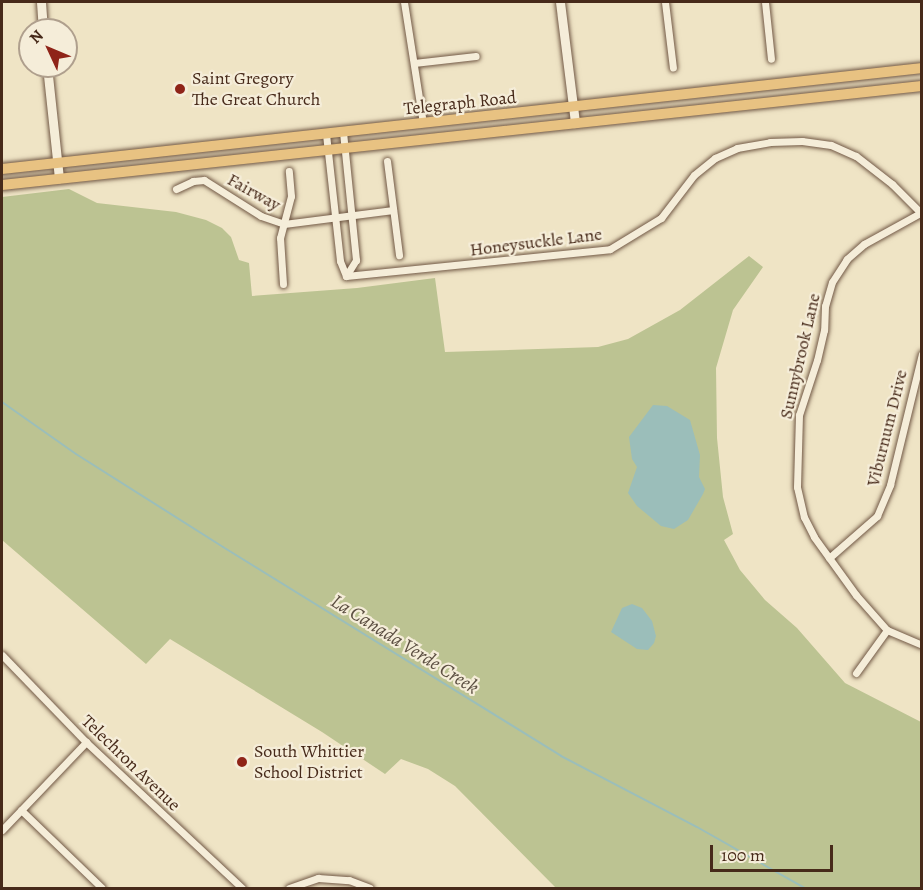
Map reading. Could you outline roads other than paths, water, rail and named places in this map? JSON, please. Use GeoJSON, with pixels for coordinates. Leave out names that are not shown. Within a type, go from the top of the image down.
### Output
{"type":"FeatureCollection","features":[{"type":"Feature","properties":{"kind":"main road","name":"Telegraph Road"},"geometry":{"type":"LineString","coordinates":[[2,169],[921,68]]}},
{"type":"Feature","properties":{"kind":"main road","name":"Telegraph Road"},"geometry":{"type":"LineString","coordinates":[[2,185],[921,86]]}},
{"type":"Feature","properties":{"kind":"street"},"geometry":{"type":"LineString","coordinates":[[40,2],[42,18]]}},
{"type":"Feature","properties":{"kind":"street"},"geometry":{"type":"LineString","coordinates":[[404,2],[423,123]]}},
{"type":"Feature","properties":{"kind":"street"},"geometry":{"type":"LineString","coordinates":[[560,2],[575,123]]}},
{"type":"Feature","properties":{"kind":"street"},"geometry":{"type":"LineString","coordinates":[[665,2],[673,68]]}},
{"type":"Feature","properties":{"kind":"street"},"geometry":{"type":"LineString","coordinates":[[765,2],[771,59]]}},
{"type":"Feature","properties":{"kind":"street"},"geometry":{"type":"LineString","coordinates":[[414,63],[476,56]]}},
{"type":"Feature","properties":{"kind":"street"},"geometry":{"type":"LineString","coordinates":[[48,78],[58,178]]}},
{"type":"Feature","properties":{"kind":"street"},"geometry":{"type":"LineString","coordinates":[[343,132],[356,260],[346,276]]}},
{"type":"Feature","properties":{"kind":"street"},"geometry":{"type":"LineString","coordinates":[[326,134],[340,261],[346,276]]}},
{"type":"Feature","properties":{"kind":"street","name":"Honeysuckle Lane"},"geometry":{"type":"LineString","coordinates":[[346,276],[610,249],[661,218],[694,175],[715,158],[737,148],[770,142],[802,141],[831,145],[856,156],[892,184],[921,213]]}},
{"type":"Feature","properties":{"kind":"street"},"geometry":{"type":"LineString","coordinates":[[387,161],[399,255]]}},
{"type":"Feature","properties":{"kind":"street"},"geometry":{"type":"LineString","coordinates":[[283,284],[280,238],[291,195],[289,171]]}},
{"type":"Feature","properties":{"kind":"street","name":"Fairway"},"geometry":{"type":"LineString","coordinates":[[176,189],[193,181],[204,180],[261,216],[284,224],[393,210]]}},
{"type":"Feature","properties":{"kind":"street","name":"Sunnybrook Lane"},"geometry":{"type":"LineString","coordinates":[[921,213],[864,244],[847,259],[832,282],[825,306],[824,330],[817,360],[799,415],[797,487],[804,517],[829,558],[856,595],[887,630],[921,645]]}},
{"type":"Feature","properties":{"kind":"street","name":"Viburnum Drive"},"geometry":{"type":"LineString","coordinates":[[829,558],[877,516],[890,485],[921,354]]}},
{"type":"Feature","properties":{"kind":"street"},"geometry":{"type":"LineString","coordinates":[[856,673],[887,630]]}},
{"type":"Feature","properties":{"kind":"street","name":"Telechron Avenue"},"geometry":{"type":"LineString","coordinates":[[2,655],[86,742],[242,888]]}},
{"type":"Feature","properties":{"kind":"street"},"geometry":{"type":"LineString","coordinates":[[2,830],[86,742]]}},
{"type":"Feature","properties":{"kind":"street"},"geometry":{"type":"LineString","coordinates":[[21,810],[102,888]]}},
{"type":"Feature","properties":{"kind":"street"},"geometry":{"type":"LineString","coordinates":[[289,888],[318,878],[349,880],[370,888]]}},
{"type":"Feature","properties":{"kind":"water"},"geometry":{"type":"Polygon","coordinates":[[[653,405],[667,406],[690,420],[700,455],[699,477],[705,489],[688,520],[674,529],[661,526],[637,506],[628,493],[637,467],[632,459],[629,437],[653,405]]]}},
{"type":"Feature","properties":{"kind":"water"},"geometry":{"type":"Polygon","coordinates":[[[632,604],[642,608],[652,621],[656,636],[648,650],[637,649],[611,632],[622,608],[632,604]]]}},
{"type":"Feature","properties":{"kind":"waterway","name":"La Canada Verde Creek"},"geometry":{"type":"LineString","coordinates":[[2,402],[76,454],[561,756],[697,827],[805,888]]}},
{"type":"Feature","properties":{"kind":"place","name":"Saint Gregory The Great Church"},"geometry":{"type":"Point","coordinates":[180,89]}},
{"type":"Feature","properties":{"kind":"place","name":"South Whittier School District"},"geometry":{"type":"Point","coordinates":[242,762]}}]}
